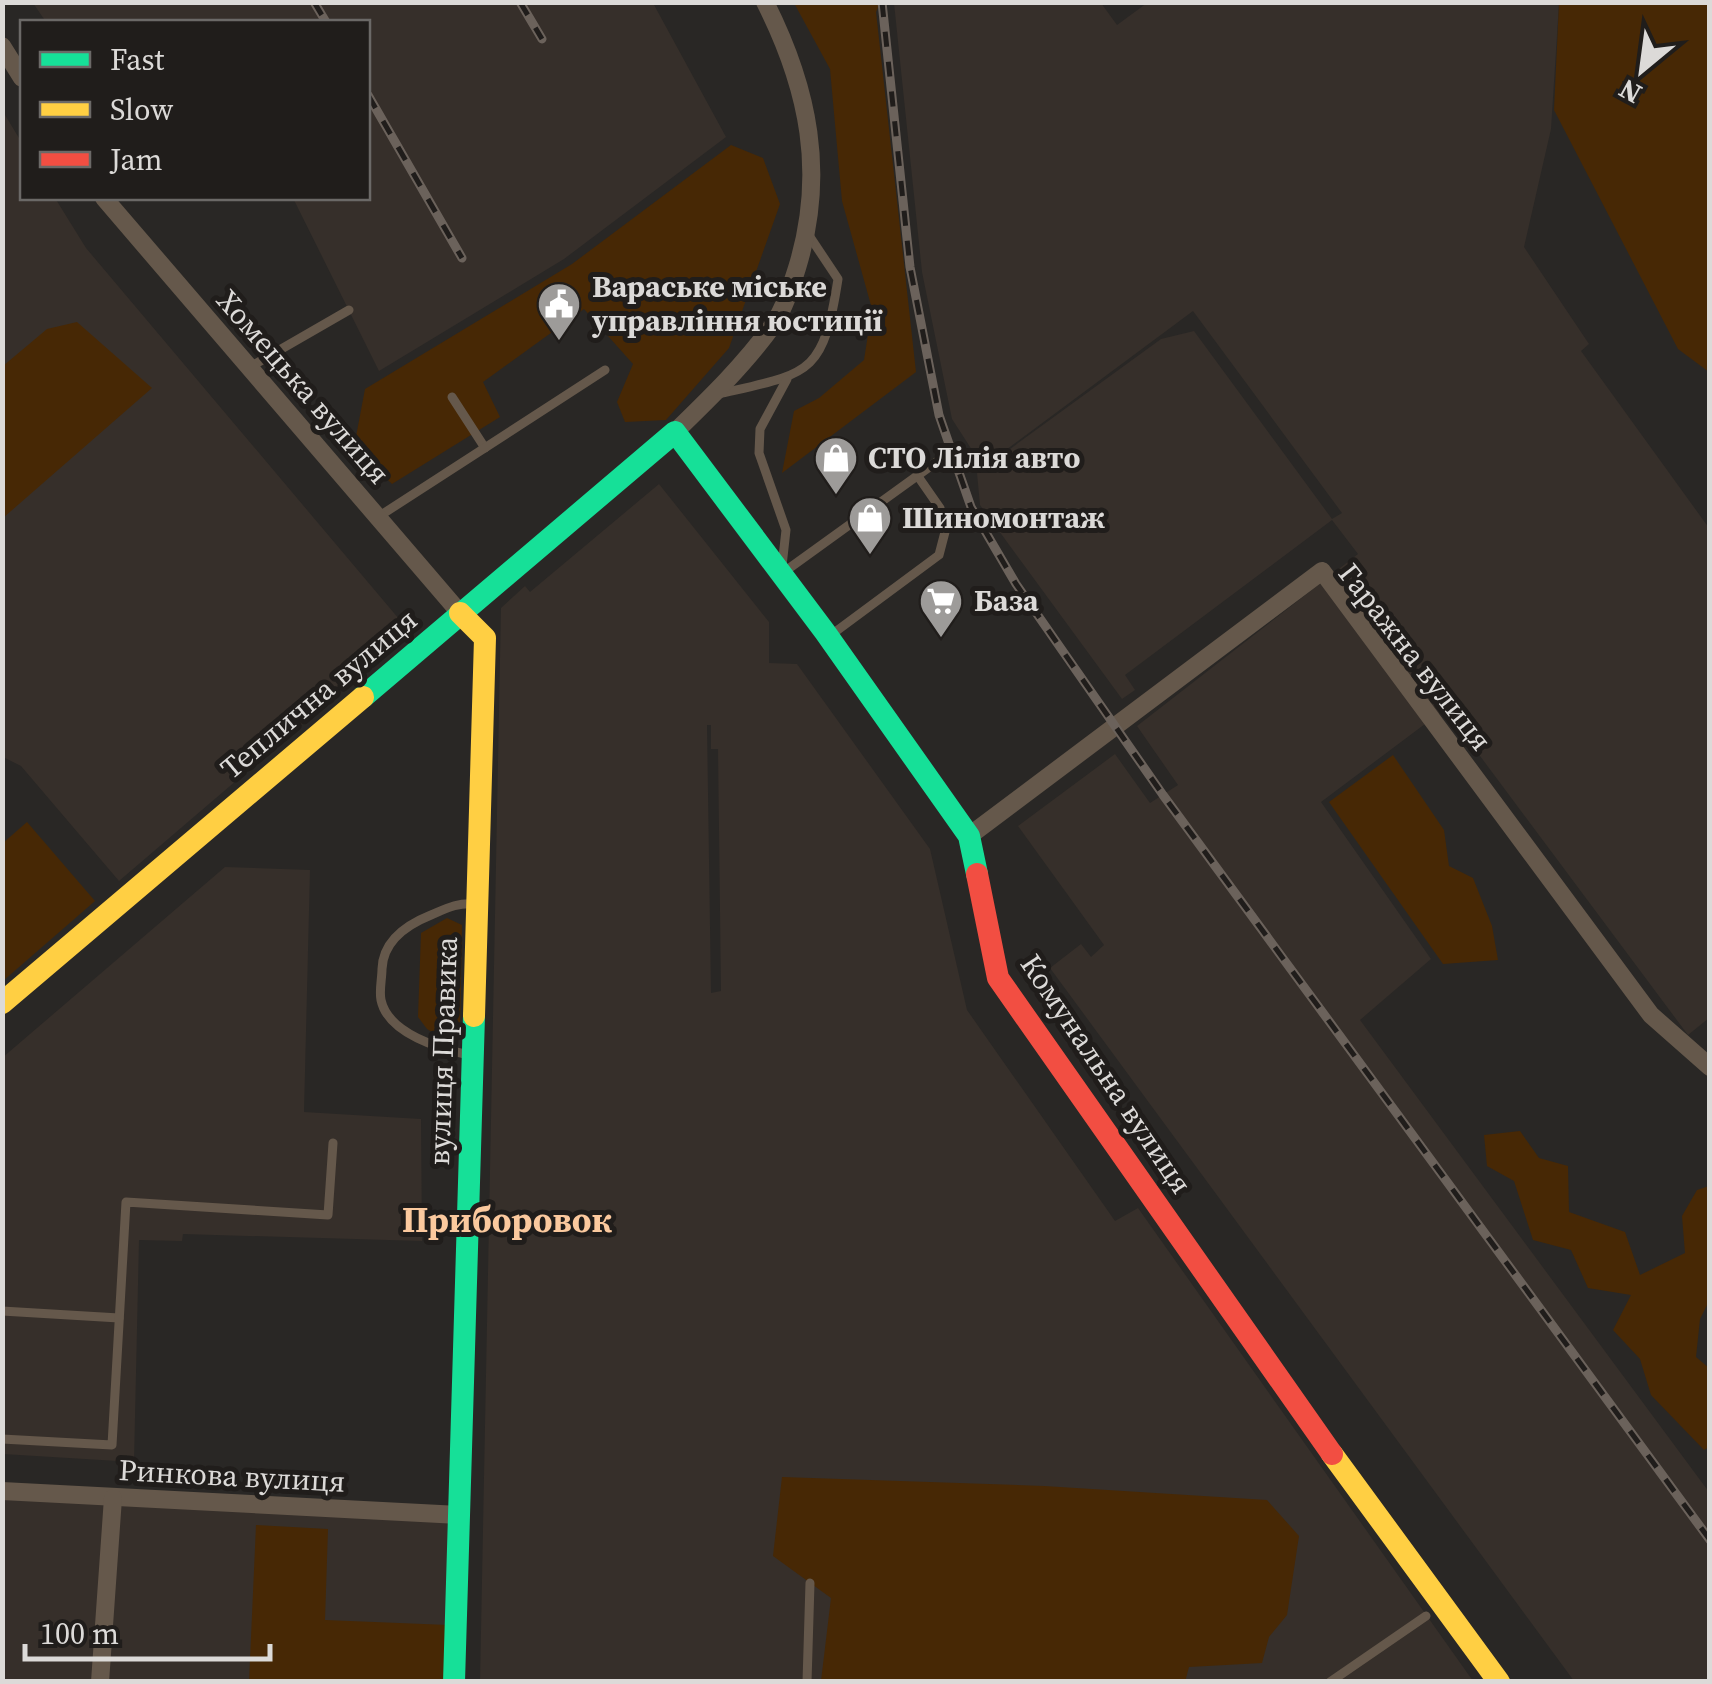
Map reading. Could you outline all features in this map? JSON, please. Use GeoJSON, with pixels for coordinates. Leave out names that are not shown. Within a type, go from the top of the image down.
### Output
{"type":"FeatureCollection","features":[{"type":"Feature","properties":{"kind":"street"},"geometry":{"type":"LineString","coordinates":[[675,432],[712,396],[776,321],[808,234],[814,196],[808,119],[779,30],[765,2]]}},
{"type":"Feature","properties":{"kind":"street"},"geometry":{"type":"LineString","coordinates":[[2,46],[20,75]]}},
{"type":"Feature","properties":{"kind":"street","name":"Хомецька вулиця"},"geometry":{"type":"LineString","coordinates":[[106,200],[460,613]]}},
{"type":"Feature","properties":{"kind":"street","name":"Комунальна вулиця"},"geometry":{"type":"LineString","coordinates":[[675,432],[829,637],[969,836],[998,978],[1307,1420],[1499,1682]]}},
{"type":"Feature","properties":{"kind":"street","name":"Теплична вулиця"},"geometry":{"type":"LineString","coordinates":[[2,1004],[675,432]]}},
{"type":"Feature","properties":{"kind":"street","name":"Гаражна вулиця"},"geometry":{"type":"LineString","coordinates":[[969,836],[1322,571],[1651,1015],[1708,1063]]}},
{"type":"Feature","properties":{"kind":"street","name":"вулиця Правика"},"geometry":{"type":"LineString","coordinates":[[454,1682],[485,638],[460,613]]}},
{"type":"Feature","properties":{"kind":"street","name":"Ринкова вулиця"},"geometry":{"type":"LineString","coordinates":[[2,1491],[459,1515]]}},
{"type":"Feature","properties":{"kind":"street"},"geometry":{"type":"LineString","coordinates":[[100,1682],[112,1498]]}},
{"type":"Feature","properties":{"kind":"lane"},"geometry":{"type":"LineString","coordinates":[[712,396],[788,378],[813,360],[828,339],[838,279],[808,234]]}},
{"type":"Feature","properties":{"kind":"lane"},"geometry":{"type":"LineString","coordinates":[[250,367],[349,310]]}},
{"type":"Feature","properties":{"kind":"lane"},"geometry":{"type":"LineString","coordinates":[[378,517],[606,370]]}},
{"type":"Feature","properties":{"kind":"lane"},"geometry":{"type":"LineString","coordinates":[[782,574],[786,530],[759,454],[760,429],[788,378]]}},
{"type":"Feature","properties":{"kind":"lane"},"geometry":{"type":"LineString","coordinates":[[452,397],[485,448]]}},
{"type":"Feature","properties":{"kind":"lane"},"geometry":{"type":"LineString","coordinates":[[782,574],[953,450]]}},
{"type":"Feature","properties":{"kind":"lane"},"geometry":{"type":"LineString","coordinates":[[829,637],[939,555],[945,532],[940,508],[917,474]]}},
{"type":"Feature","properties":{"kind":"lane"},"geometry":{"type":"LineString","coordinates":[[473,1056],[436,1048],[394,1020],[381,1002],[382,954],[400,932],[463,902],[477,904]]}},
{"type":"Feature","properties":{"kind":"lane"},"geometry":{"type":"LineString","coordinates":[[2,1439],[112,1446],[126,1202],[328,1215],[332,1143]]}},
{"type":"Feature","properties":{"kind":"lane"},"geometry":{"type":"LineString","coordinates":[[2,1311],[119,1318]]}},
{"type":"Feature","properties":{"kind":"lane"},"geometry":{"type":"LineString","coordinates":[[807,1682],[810,1583]]}},
{"type":"Feature","properties":{"kind":"lane"},"geometry":{"type":"LineString","coordinates":[[1330,1682],[1426,1616]]}},
{"type":"Feature","properties":{"kind":"shaded area"},"geometry":{"type":"Polygon","coordinates":[[[33,3],[653,3],[726,137],[564,259],[379,371],[294,200],[370,200],[370,20],[45,20],[33,3]]]}},
{"type":"Feature","properties":{"kind":"shaded area"},"geometry":{"type":"Polygon","coordinates":[[[794,3],[880,3],[876,12],[916,372],[782,473],[794,411],[819,398],[864,360],[872,309],[842,201],[830,69],[794,3]]]}},
{"type":"Feature","properties":{"kind":"shaded area"},"geometry":{"type":"Polygon","coordinates":[[[894,3],[1101,3],[1117,25],[1147,3],[1559,3],[1551,129],[1524,247],[1589,344],[1581,351],[1709,528],[1709,1018],[1688,1035],[1445,709],[1321,802],[1431,959],[1360,1020],[1709,1492],[1709,1681],[1574,1681],[1050,968],[1081,944],[1091,957],[1104,945],[1018,826],[1115,754],[1150,803],[1178,785],[1137,726],[1358,554],[1332,520],[1125,675],[1135,690],[1122,699],[980,505],[977,473],[1161,339],[1194,331],[1332,519],[1342,513],[1193,311],[983,467],[952,419],[922,272],[894,3]]]}},
{"type":"Feature","properties":{"kind":"shaded area"},"geometry":{"type":"Polygon","coordinates":[[[1559,3],[1709,3],[1709,372],[1678,349],[1554,110],[1559,3]]]}},
{"type":"Feature","properties":{"kind":"shaded area"},"geometry":{"type":"Polygon","coordinates":[[[2,110],[20,140],[20,200],[56,200],[86,248],[410,632],[119,881],[21,766],[3,757],[2,110]]]}},
{"type":"Feature","properties":{"kind":"shaded area"},"geometry":{"type":"Polygon","coordinates":[[[731,145],[763,158],[780,204],[729,348],[666,420],[625,422],[617,402],[633,364],[584,309],[483,382],[500,417],[392,484],[354,447],[365,389],[572,264],[731,145]]]}},
{"type":"Feature","properties":{"kind":"shaded area"},"geometry":{"type":"Polygon","coordinates":[[[77,322],[152,388],[3,518],[3,366],[47,329],[77,322]]]}},
{"type":"Feature","properties":{"kind":"shaded area"},"geometry":{"type":"Polygon","coordinates":[[[659,484],[769,622],[769,663],[797,664],[930,849],[967,1010],[1115,1221],[1138,1208],[1473,1681],[480,1682],[501,608],[525,586],[530,592],[659,484]],[[707,725],[711,993],[721,991],[718,749],[711,749],[711,725],[707,725]]]}},
{"type":"Feature","properties":{"kind":"shaded area"},"geometry":{"type":"Polygon","coordinates":[[[1393,755],[1444,830],[1449,866],[1473,878],[1492,926],[1498,960],[1443,964],[1329,802],[1393,755]]]}},
{"type":"Feature","properties":{"kind":"shaded area"},"geometry":{"type":"Polygon","coordinates":[[[27,822],[95,901],[3,981],[3,843],[27,822]]]}},
{"type":"Feature","properties":{"kind":"shaded area"},"geometry":{"type":"Polygon","coordinates":[[[225,867],[310,870],[304,1112],[421,1119],[422,1241],[183,1234],[182,1241],[139,1240],[134,1462],[3,1454],[2,1058],[225,867]]]}},
{"type":"Feature","properties":{"kind":"shaded area"},"geometry":{"type":"Polygon","coordinates":[[[447,918],[462,925],[460,1032],[445,1040],[427,1029],[418,1017],[421,933],[447,918]]]}},
{"type":"Feature","properties":{"kind":"shaded area"},"geometry":{"type":"Polygon","coordinates":[[[1520,1131],[1539,1158],[1568,1166],[1569,1212],[1625,1232],[1640,1275],[1685,1253],[1682,1216],[1697,1190],[1709,1186],[1709,1301],[1700,1319],[1696,1357],[1709,1368],[1709,1447],[1704,1450],[1651,1395],[1640,1359],[1613,1330],[1631,1295],[1588,1288],[1571,1250],[1533,1240],[1514,1181],[1487,1166],[1484,1135],[1520,1131]]]}},
{"type":"Feature","properties":{"kind":"shaded area"},"geometry":{"type":"Polygon","coordinates":[[[782,1477],[1044,1486],[1267,1500],[1299,1536],[1287,1615],[1269,1637],[1262,1663],[1189,1667],[1185,1682],[821,1681],[831,1598],[773,1556],[782,1477]]]}},
{"type":"Feature","properties":{"kind":"shaded area"},"geometry":{"type":"Polygon","coordinates":[[[2,1491],[459,1515],[454,1681],[3,1681],[2,1491]]]}},
{"type":"Feature","properties":{"kind":"shaded area"},"geometry":{"type":"Polygon","coordinates":[[[256,1525],[328,1529],[325,1620],[448,1625],[446,1681],[249,1682],[256,1525]]]}},
{"type":"Feature","properties":{"kind":"railway"},"geometry":{"type":"LineString","coordinates":[[314,2],[325,20]]}},
{"type":"Feature","properties":{"kind":"railway"},"geometry":{"type":"LineString","coordinates":[[520,2],[542,39]]}},
{"type":"Feature","properties":{"kind":"railway"},"geometry":{"type":"LineString","coordinates":[[882,2],[910,267],[939,415],[971,507],[1016,584],[1163,795],[1710,1540]]}},
{"type":"Feature","properties":{"kind":"railway"},"geometry":{"type":"LineString","coordinates":[[370,98],[462,258]]}},
{"type":"Feature","properties":{"kind":"traffic: fast"},"geometry":{"type":"LineString","coordinates":[[363,697],[675,432],[825,632],[969,836],[977,874]]}},
{"type":"Feature","properties":{"kind":"traffic: fast"},"geometry":{"type":"LineString","coordinates":[[454,1682],[474,1016]]}},
{"type":"Feature","properties":{"kind":"traffic: slow"},"geometry":{"type":"LineString","coordinates":[[460,613],[485,638],[474,1016]]}},
{"type":"Feature","properties":{"kind":"traffic: slow"},"geometry":{"type":"LineString","coordinates":[[2,1003],[363,697]]}},
{"type":"Feature","properties":{"kind":"traffic: slow"},"geometry":{"type":"LineString","coordinates":[[1332,1454],[1499,1682]]}},
{"type":"Feature","properties":{"kind":"traffic: jam"},"geometry":{"type":"LineString","coordinates":[[977,874],[998,978],[1332,1454]]}},
{"type":"Feature","properties":{"kind":"place","name":"Вараське міське управління юстиції"},"geometry":{"type":"Point","coordinates":[559,342]}},
{"type":"Feature","properties":{"kind":"place","name":"СТО Лілія авто"},"geometry":{"type":"Point","coordinates":[836,496]}},
{"type":"Feature","properties":{"kind":"place","name":"Шиномонтаж"},"geometry":{"type":"Point","coordinates":[870,556]}},
{"type":"Feature","properties":{"kind":"place","name":"База"},"geometry":{"type":"Point","coordinates":[941,639]}},
{"type":"Feature","properties":{"kind":"district","name":"Приборовок"},"geometry":{"type":"Point","coordinates":[507,1220]}}]}
